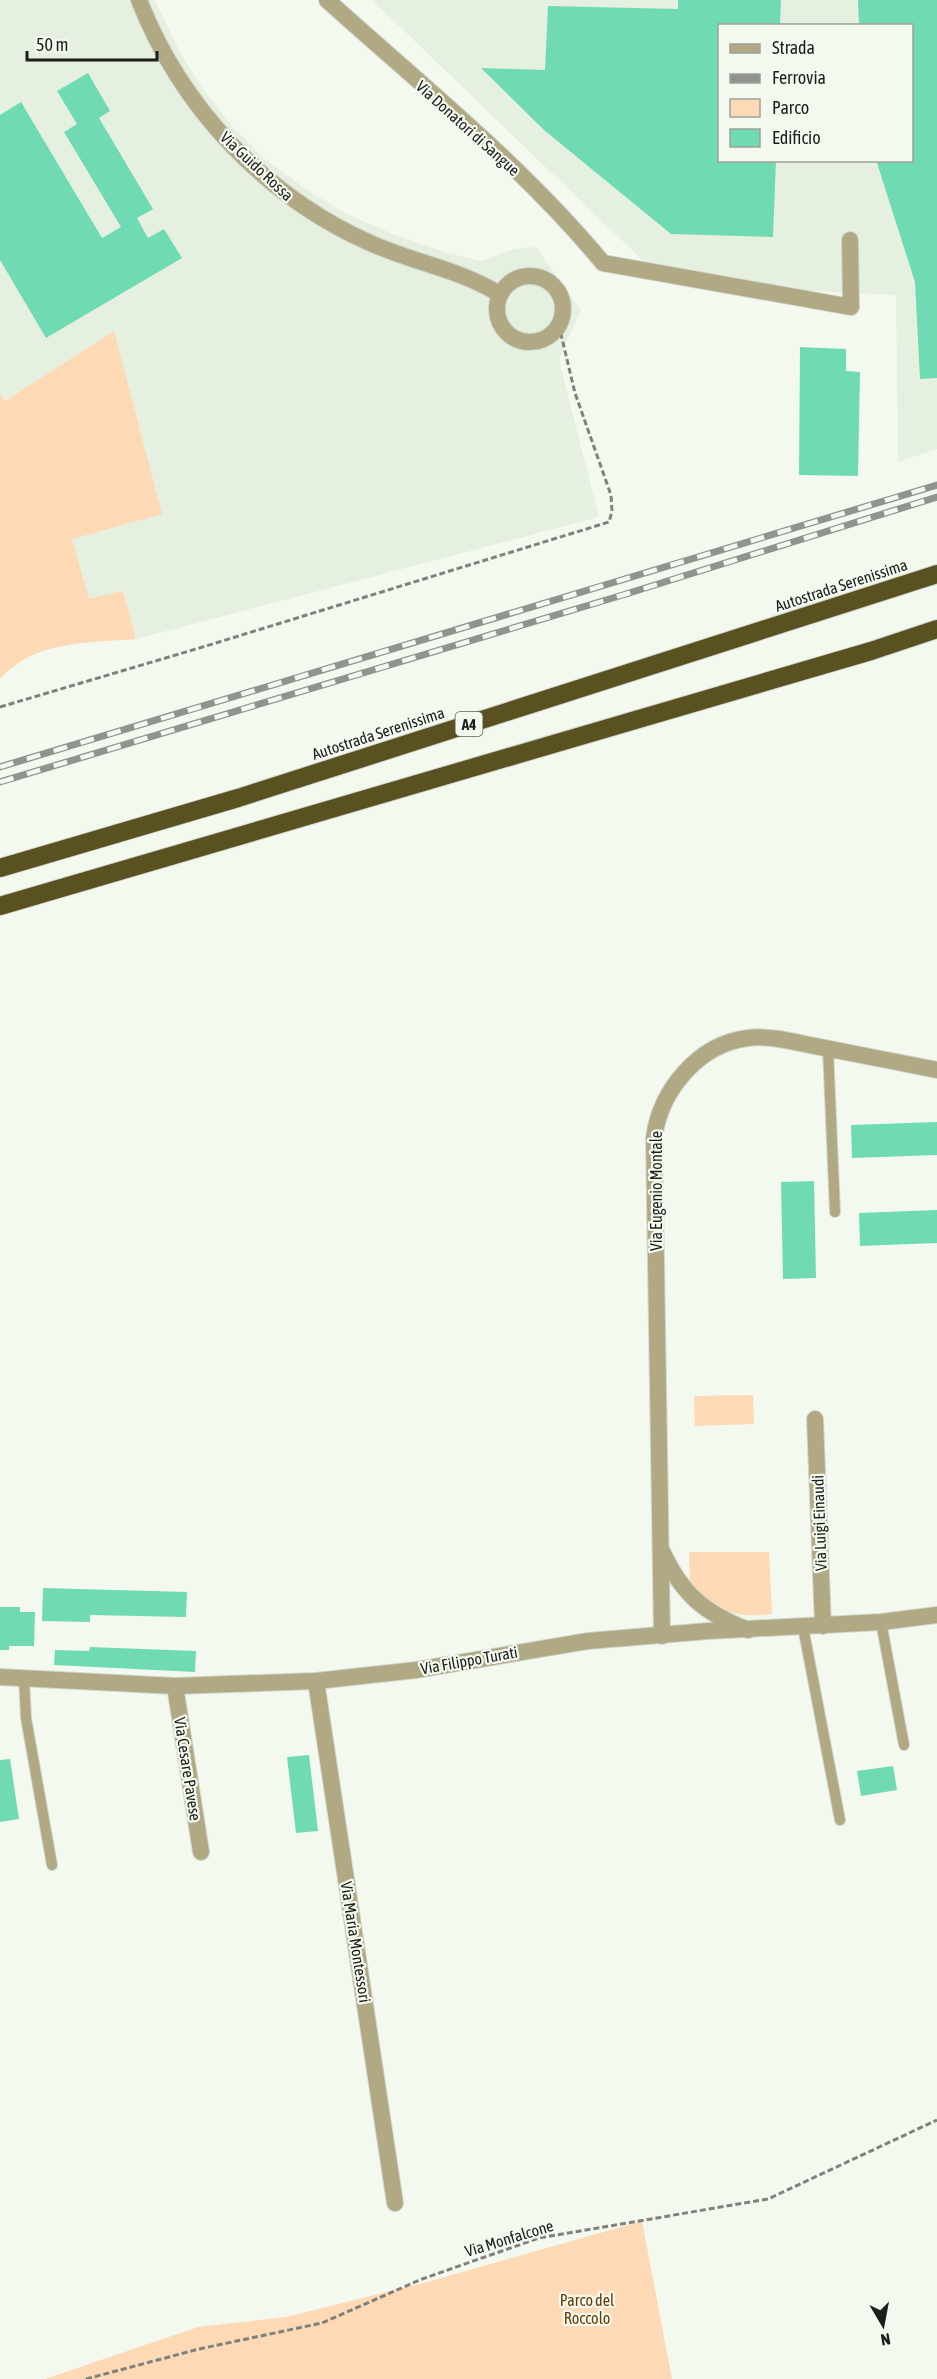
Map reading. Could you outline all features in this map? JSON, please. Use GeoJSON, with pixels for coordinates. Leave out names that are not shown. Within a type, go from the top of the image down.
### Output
{"type":"FeatureCollection","features":[{"type":"Feature","properties":{"kind":"highway","name":"Autostrada Serenissima"},"geometry":{"type":"LineString","coordinates":[[0,868],[238,798],[937,574]]}},
{"type":"Feature","properties":{"kind":"highway"},"geometry":{"type":"LineString","coordinates":[[0,906],[871,651],[937,629]]}},
{"type":"Feature","properties":{"kind":"street","name":"Via Guido Rossa"},"geometry":{"type":"LineString","coordinates":[[140,0],[157,40],[200,110],[258,172],[296,203],[359,238],[408,258],[464,275],[499,294]]}},
{"type":"Feature","properties":{"kind":"street","name":"Via Donatori di Sangue"},"geometry":{"type":"LineString","coordinates":[[327,0],[539,194],[573,228],[603,264],[851,307],[850,240]]}},
{"type":"Feature","properties":{"kind":"street"},"geometry":{"type":"LineString","coordinates":[[536,276],[546,280],[560,295],[563,306],[559,326],[552,334],[531,343],[509,336],[496,317],[499,294],[515,279],[536,276]]}},
{"type":"Feature","properties":{"kind":"street","name":"Via Eugenio Montale"},"geometry":{"type":"LineString","coordinates":[[662,1636],[654,1138],[658,1116],[665,1099],[683,1074],[708,1053],[724,1044],[749,1038],[766,1038],[937,1070]]}},
{"type":"Feature","properties":{"kind":"street","name":"Via Luigi Einaudi"},"geometry":{"type":"LineString","coordinates":[[815,1419],[823,1626]]}},
{"type":"Feature","properties":{"kind":"street","name":"Via Eugenio Montale"},"geometry":{"type":"LineString","coordinates":[[660,1547],[676,1577],[696,1602],[725,1621],[748,1630]]}},
{"type":"Feature","properties":{"kind":"street","name":"Via Filippo Turati"},"geometry":{"type":"LineString","coordinates":[[0,1677],[175,1686],[316,1681],[416,1670],[588,1641],[880,1622],[937,1615]]}},
{"type":"Feature","properties":{"kind":"street","name":"Via Maria Montessori"},"geometry":{"type":"LineString","coordinates":[[316,1681],[395,2203]]}},
{"type":"Feature","properties":{"kind":"street","name":"Via Cesare Pavese"},"geometry":{"type":"LineString","coordinates":[[175,1686],[201,1852]]}},
{"type":"Feature","properties":{"kind":"lane"},"geometry":{"type":"LineString","coordinates":[[828,1049],[835,1212]]}},
{"type":"Feature","properties":{"kind":"lane"},"geometry":{"type":"LineString","coordinates":[[880,1622],[904,1745]]}},
{"type":"Feature","properties":{"kind":"lane"},"geometry":{"type":"LineString","coordinates":[[803,1627],[840,1820]]}},
{"type":"Feature","properties":{"kind":"lane"},"geometry":{"type":"LineString","coordinates":[[24,1678],[26,1718],[52,1865]]}},
{"type":"Feature","properties":{"kind":"path"},"geometry":{"type":"LineString","coordinates":[[0,707],[609,522],[612,511],[611,495],[575,393],[559,326]]}},
{"type":"Feature","properties":{"kind":"path","name":"Via Monfalcone"},"geometry":{"type":"LineString","coordinates":[[86,2379],[199,2349],[322,2323],[422,2279],[539,2238],[768,2199],[937,2120]]}},
{"type":"Feature","properties":{"kind":"shaded area"},"geometry":{"type":"Polygon","coordinates":[[[0,0],[155,0],[182,56],[205,92],[233,127],[264,158],[306,189],[345,213],[395,235],[448,253],[482,261],[513,249],[536,247],[581,310],[559,360],[599,517],[136,639],[123,591],[89,600],[72,539],[114,332],[4,401],[0,394],[0,0]]]}},
{"type":"Feature","properties":{"kind":"shaded area"},"geometry":{"type":"Polygon","coordinates":[[[372,0],[937,0],[937,449],[898,462],[896,295],[667,284],[372,0]]]}},
{"type":"Feature","properties":{"kind":"green space"},"geometry":{"type":"Polygon","coordinates":[[[114,331],[162,514],[72,539],[89,599],[123,591],[136,639],[81,643],[46,650],[14,666],[0,679],[0,394],[5,401],[114,331]]]}},
{"type":"Feature","properties":{"kind":"green space"},"geometry":{"type":"Polygon","coordinates":[[[753,1395],[754,1424],[695,1426],[694,1396],[753,1395]]]}},
{"type":"Feature","properties":{"kind":"green space"},"geometry":{"type":"Polygon","coordinates":[[[689,1552],[769,1552],[772,1614],[736,1614],[708,1600],[690,1582],[689,1552]]]}},
{"type":"Feature","properties":{"kind":"green space","name":"Parco del Roccolo"},"geometry":{"type":"Polygon","coordinates":[[[642,2221],[672,2379],[45,2379],[198,2327],[286,2317],[427,2282],[642,2221]]]}},
{"type":"Feature","properties":{"kind":"building"},"geometry":{"type":"Polygon","coordinates":[[[678,0],[781,0],[780,24],[718,24],[718,162],[776,162],[773,237],[671,234],[544,130],[481,68],[545,70],[548,6],[678,9],[678,0]]]}},
{"type":"Feature","properties":{"kind":"building"},"geometry":{"type":"Polygon","coordinates":[[[858,0],[937,0],[937,378],[920,379],[915,282],[877,162],[913,162],[913,24],[859,24],[858,0]]]}},
{"type":"Feature","properties":{"kind":"building"},"geometry":{"type":"Polygon","coordinates":[[[88,73],[110,111],[99,118],[153,209],[137,218],[148,238],[164,229],[182,258],[46,338],[0,260],[0,115],[21,102],[102,238],[121,227],[64,132],[77,124],[57,91],[88,73]]]}},
{"type":"Feature","properties":{"kind":"building"},"geometry":{"type":"Polygon","coordinates":[[[800,347],[846,349],[846,371],[860,372],[858,476],[799,475],[800,347]]]}},
{"type":"Feature","properties":{"kind":"building"},"geometry":{"type":"Polygon","coordinates":[[[937,1122],[937,1155],[852,1158],[851,1125],[937,1122]]]}},
{"type":"Feature","properties":{"kind":"building"},"geometry":{"type":"Polygon","coordinates":[[[814,1181],[816,1278],[783,1279],[781,1182],[814,1181]]]}},
{"type":"Feature","properties":{"kind":"building"},"geometry":{"type":"Polygon","coordinates":[[[937,1210],[937,1243],[860,1246],[859,1213],[937,1210]]]}},
{"type":"Feature","properties":{"kind":"building"},"geometry":{"type":"Polygon","coordinates":[[[43,1588],[187,1592],[186,1617],[90,1615],[90,1622],[42,1621],[43,1588]]]}},
{"type":"Feature","properties":{"kind":"building"},"geometry":{"type":"Polygon","coordinates":[[[0,1607],[20,1607],[20,1612],[35,1612],[34,1646],[9,1646],[9,1650],[0,1650],[0,1607]]]}},
{"type":"Feature","properties":{"kind":"building"},"geometry":{"type":"Polygon","coordinates":[[[90,1647],[196,1651],[195,1672],[54,1665],[55,1650],[89,1651],[90,1647]]]}},
{"type":"Feature","properties":{"kind":"building"},"geometry":{"type":"Polygon","coordinates":[[[309,1755],[318,1831],[296,1833],[287,1757],[309,1755]]]}},
{"type":"Feature","properties":{"kind":"building"},"geometry":{"type":"Polygon","coordinates":[[[10,1759],[19,1819],[0,1822],[0,1760],[10,1759]]]}},
{"type":"Feature","properties":{"kind":"building"},"geometry":{"type":"Polygon","coordinates":[[[893,1766],[897,1790],[861,1796],[857,1771],[893,1766]]]}},
{"type":"Feature","properties":{"kind":"railway"},"geometry":{"type":"LineString","coordinates":[[0,767],[937,485]]}},
{"type":"Feature","properties":{"kind":"railway"},"geometry":{"type":"LineString","coordinates":[[0,782],[626,594],[937,497]]}}]}
